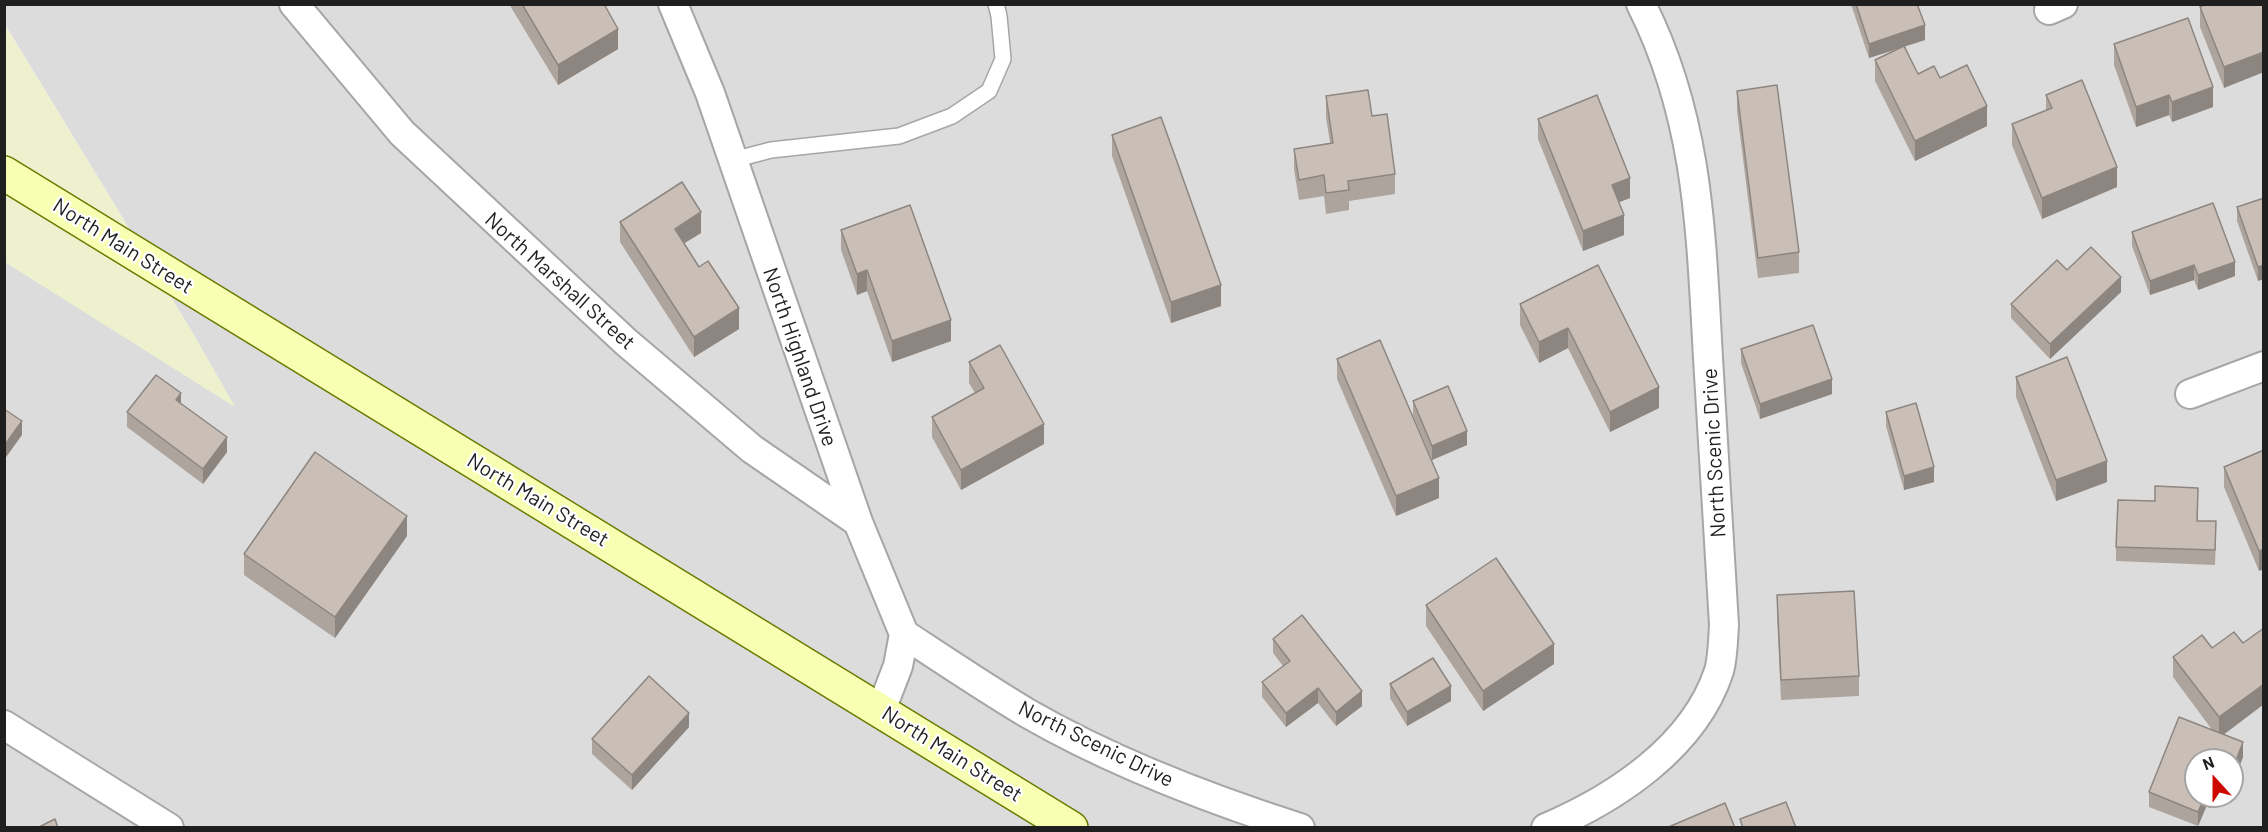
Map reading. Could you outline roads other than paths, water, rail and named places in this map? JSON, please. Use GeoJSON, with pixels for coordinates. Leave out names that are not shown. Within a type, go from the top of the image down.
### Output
{"type":"FeatureCollection","features":[{"type":"Feature","properties":{"kind":"main road","name":"North Main Street"},"geometry":{"type":"LineString","coordinates":[[4,174],[1071,828]]}},
{"type":"Feature","properties":{"kind":"street","name":"North Marshall Street"},"geometry":{"type":"LineString","coordinates":[[294,4],[402,133],[617,334],[752,449],[858,522]]}},
{"type":"Feature","properties":{"kind":"street","name":"North Highland Drive"},"geometry":{"type":"LineString","coordinates":[[673,4],[710,93],[858,522],[904,634]]}},
{"type":"Feature","properties":{"kind":"street","name":"North Scenic Drive"},"geometry":{"type":"LineString","coordinates":[[1546,828],[1580,814],[1620,791],[1654,762],[1683,732],[1705,701],[1719,670],[1724,625],[1699,206],[1687,136],[1673,81],[1641,4]]}},
{"type":"Feature","properties":{"kind":"street"},"geometry":{"type":"LineString","coordinates":[[2190,394],[2264,366]]}},
{"type":"Feature","properties":{"kind":"street","name":"North Scenic Drive"},"geometry":{"type":"LineString","coordinates":[[904,634],[1028,714],[1144,771],[1240,809],[1300,828]]}},
{"type":"Feature","properties":{"kind":"street"},"geometry":{"type":"LineString","coordinates":[[881,710],[898,666],[904,634]]}},
{"type":"Feature","properties":{"kind":"street"},"geometry":{"type":"LineString","coordinates":[[4,725],[169,828]]}},
{"type":"Feature","properties":{"kind":"lane"},"geometry":{"type":"LineString","coordinates":[[733,160],[771,150],[899,136],[952,116],[989,91],[1003,59],[996,4]]}}]}
